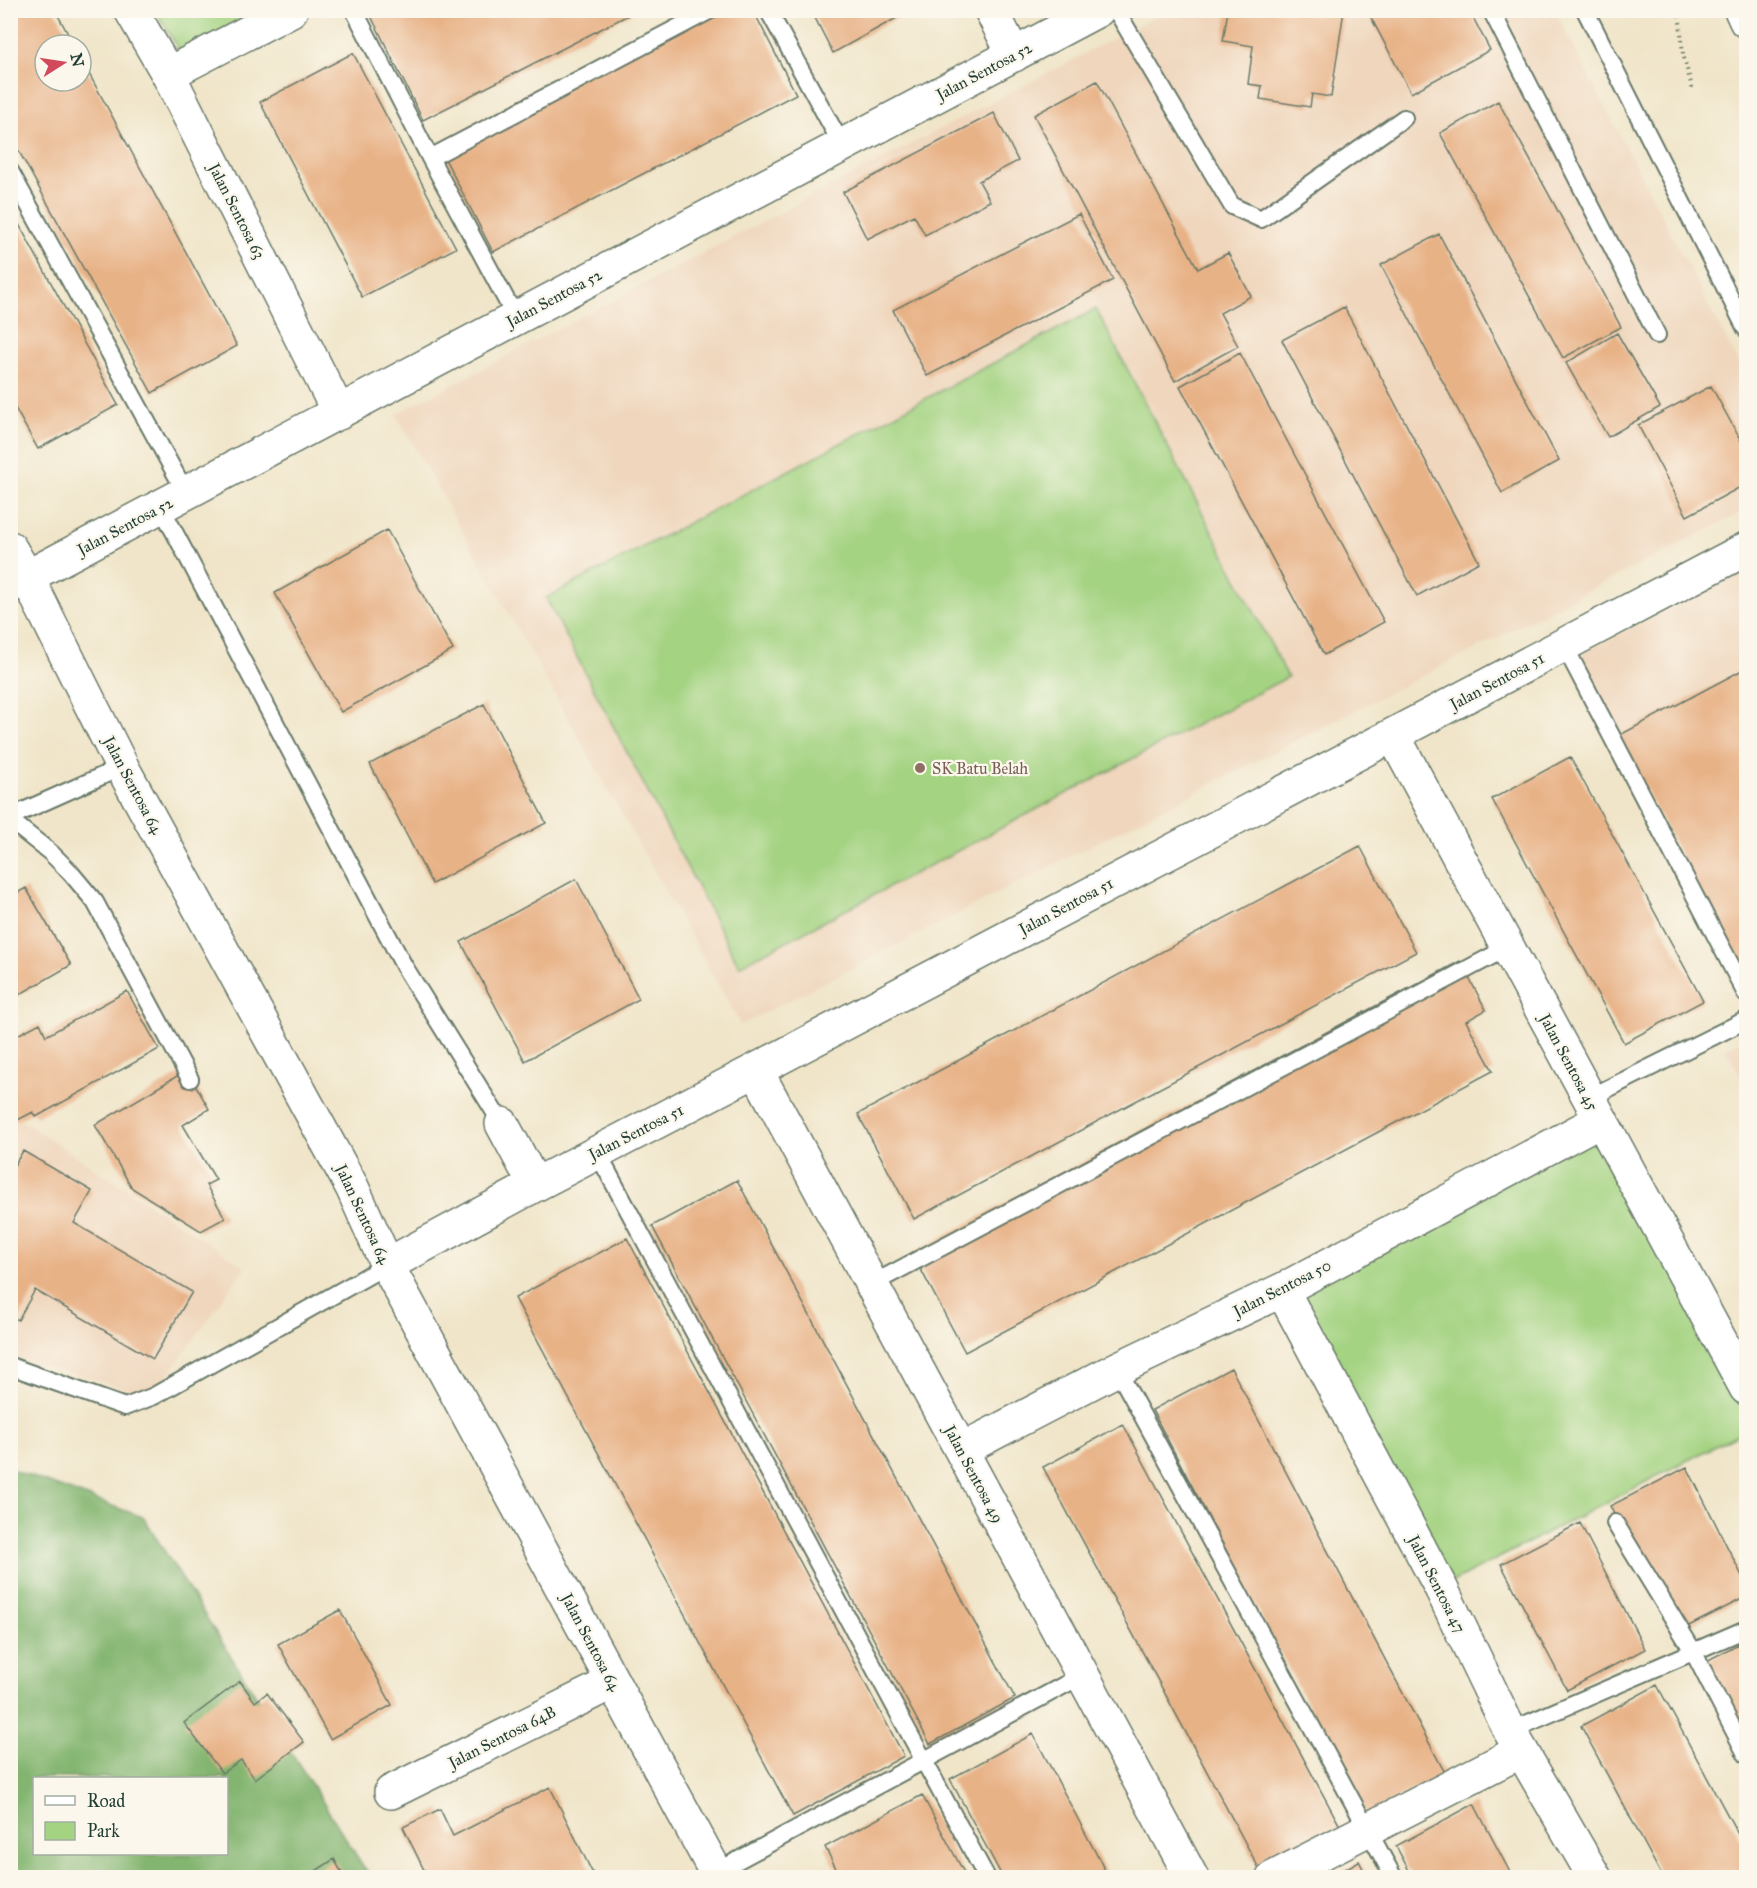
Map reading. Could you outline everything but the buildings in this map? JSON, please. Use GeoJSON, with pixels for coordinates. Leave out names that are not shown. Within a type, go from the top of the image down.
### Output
{"type":"FeatureCollection","features":[{"type":"Feature","properties":{"kind":"street","name":"Jalan Sentosa 63"},"geometry":{"type":"LineString","coordinates":[[131,10],[168,74],[339,413]]}},
{"type":"Feature","properties":{"kind":"street"},"geometry":{"type":"LineString","coordinates":[[168,74],[291,10]]}},
{"type":"Feature","properties":{"kind":"street"},"geometry":{"type":"LineString","coordinates":[[991,10],[1014,55]]}},
{"type":"Feature","properties":{"kind":"street","name":"Jalan Sentosa 52"},"geometry":{"type":"LineString","coordinates":[[19,582],[1098,10]]}},
{"type":"Feature","properties":{"kind":"street","name":"Jalan Sentosa 64"},"geometry":{"type":"LineString","coordinates":[[10,548],[19,582],[352,1187],[387,1265],[718,1875]]}},
{"type":"Feature","properties":{"kind":"street","name":"Jalan Sentosa 51"},"geometry":{"type":"LineString","coordinates":[[387,1265],[597,1152],[1746,549]]}},
{"type":"Feature","properties":{"kind":"street","name":"Jalan Sentosa 45"},"geometry":{"type":"LineString","coordinates":[[1392,735],[1746,1389]]}},
{"type":"Feature","properties":{"kind":"street","name":"Jalan Sentosa 49"},"geometry":{"type":"LineString","coordinates":[[756,1070],[1192,1878]]}},
{"type":"Feature","properties":{"kind":"street","name":"Jalan Sentosa 50"},"geometry":{"type":"LineString","coordinates":[[961,1450],[1281,1290],[1595,1109]]}},
{"type":"Feature","properties":{"kind":"street"},"geometry":{"type":"LineString","coordinates":[[502,1124],[535,1185]]}},
{"type":"Feature","properties":{"kind":"street","name":"Jalan Sentosa 47"},"geometry":{"type":"LineString","coordinates":[[1281,1290],[1441,1588],[1516,1741],[1594,1878]]}},
{"type":"Feature","properties":{"kind":"street","name":"Jalan Sentosa 64B"},"geometry":{"type":"LineString","coordinates":[[391,1792],[613,1682]]}},
{"type":"Feature","properties":{"kind":"street"},"geometry":{"type":"LineString","coordinates":[[1273,1878],[1368,1830],[1516,1741]]}},
{"type":"Feature","properties":{"kind":"lane"},"geometry":{"type":"LineString","coordinates":[[354,10],[516,318]]}},
{"type":"Feature","properties":{"kind":"lane"},"geometry":{"type":"LineString","coordinates":[[430,158],[711,10]]}},
{"type":"Feature","properties":{"kind":"lane"},"geometry":{"type":"LineString","coordinates":[[768,10],[842,146]]}},
{"type":"Feature","properties":{"kind":"lane"},"geometry":{"type":"LineString","coordinates":[[1116,10],[1232,207],[1261,219],[1404,118]]}},
{"type":"Feature","properties":{"kind":"lane"},"geometry":{"type":"LineString","coordinates":[[1491,10],[1657,335]]}},
{"type":"Feature","properties":{"kind":"lane"},"geometry":{"type":"LineString","coordinates":[[1585,10],[1746,329]]}},
{"type":"Feature","properties":{"kind":"lane"},"geometry":{"type":"LineString","coordinates":[[10,171],[404,966],[502,1124]]}},
{"type":"Feature","properties":{"kind":"lane"},"geometry":{"type":"LineString","coordinates":[[1564,645],[1746,994]]}},
{"type":"Feature","properties":{"kind":"lane"},"geometry":{"type":"LineString","coordinates":[[122,767],[10,818],[51,853],[95,902],[190,1079]]}},
{"type":"Feature","properties":{"kind":"lane"},"geometry":{"type":"LineString","coordinates":[[872,1284],[1507,948]]}},
{"type":"Feature","properties":{"kind":"lane"},"geometry":{"type":"LineString","coordinates":[[1595,1109],[1746,1020]]}},
{"type":"Feature","properties":{"kind":"lane"},"geometry":{"type":"LineString","coordinates":[[597,1152],[987,1878]]}},
{"type":"Feature","properties":{"kind":"lane"},"geometry":{"type":"LineString","coordinates":[[10,1366],[125,1407],[154,1396],[387,1265]]}},
{"type":"Feature","properties":{"kind":"lane"},"geometry":{"type":"LineString","coordinates":[[1117,1370],[1394,1878]]}},
{"type":"Feature","properties":{"kind":"lane"},"geometry":{"type":"LineString","coordinates":[[1615,1523],[1693,1652],[1746,1754]]}},
{"type":"Feature","properties":{"kind":"lane"},"geometry":{"type":"LineString","coordinates":[[1516,1741],[1693,1652],[1746,1629]]}},
{"type":"Feature","properties":{"kind":"lane"},"geometry":{"type":"LineString","coordinates":[[718,1875],[1083,1675]]}},
{"type":"Feature","properties":{"kind":"path"},"geometry":{"type":"LineString","coordinates":[[1679,10],[1683,54],[1693,91]]}},
{"type":"Feature","properties":{"kind":"shaded area","name":"SK Batu Belah"},"geometry":{"type":"Polygon","coordinates":[[[1166,11],[1555,11],[1746,377],[1746,510],[741,1025],[396,414],[1166,11]]]}},
{"type":"Feature","properties":{"kind":"shaded area"},"geometry":{"type":"Polygon","coordinates":[[[1746,569],[1746,984],[1580,654],[1746,569]]]}},
{"type":"Feature","properties":{"kind":"shaded area"},"geometry":{"type":"Polygon","coordinates":[[[1746,1038],[1746,1086],[1725,1049],[1746,1038]]]}},
{"type":"Feature","properties":{"kind":"shaded area"},"geometry":{"type":"Polygon","coordinates":[[[10,1113],[245,1267],[154,1396],[11,1357],[10,1113]]]}},
{"type":"Feature","properties":{"kind":"green space"},"geometry":{"type":"Polygon","coordinates":[[[156,11],[272,11],[184,59],[156,11]]]}},
{"type":"Feature","properties":{"kind":"green space"},"geometry":{"type":"Polygon","coordinates":[[[1096,309],[1288,677],[739,966],[546,598],[1096,309]]]}},
{"type":"Feature","properties":{"kind":"green space"},"geometry":{"type":"Polygon","coordinates":[[[1600,1120],[1746,1388],[1746,1430],[1441,1588],[1282,1290],[1600,1120]]]}},
{"type":"Feature","properties":{"kind":"green space"},"geometry":{"type":"Polygon","coordinates":[[[10,1469],[143,1517],[370,1877],[11,1877],[10,1469]]]}},
{"type":"Feature","properties":{"kind":"place","name":"SK Batu Belah"},"geometry":{"type":"Point","coordinates":[920,768]}}]}
